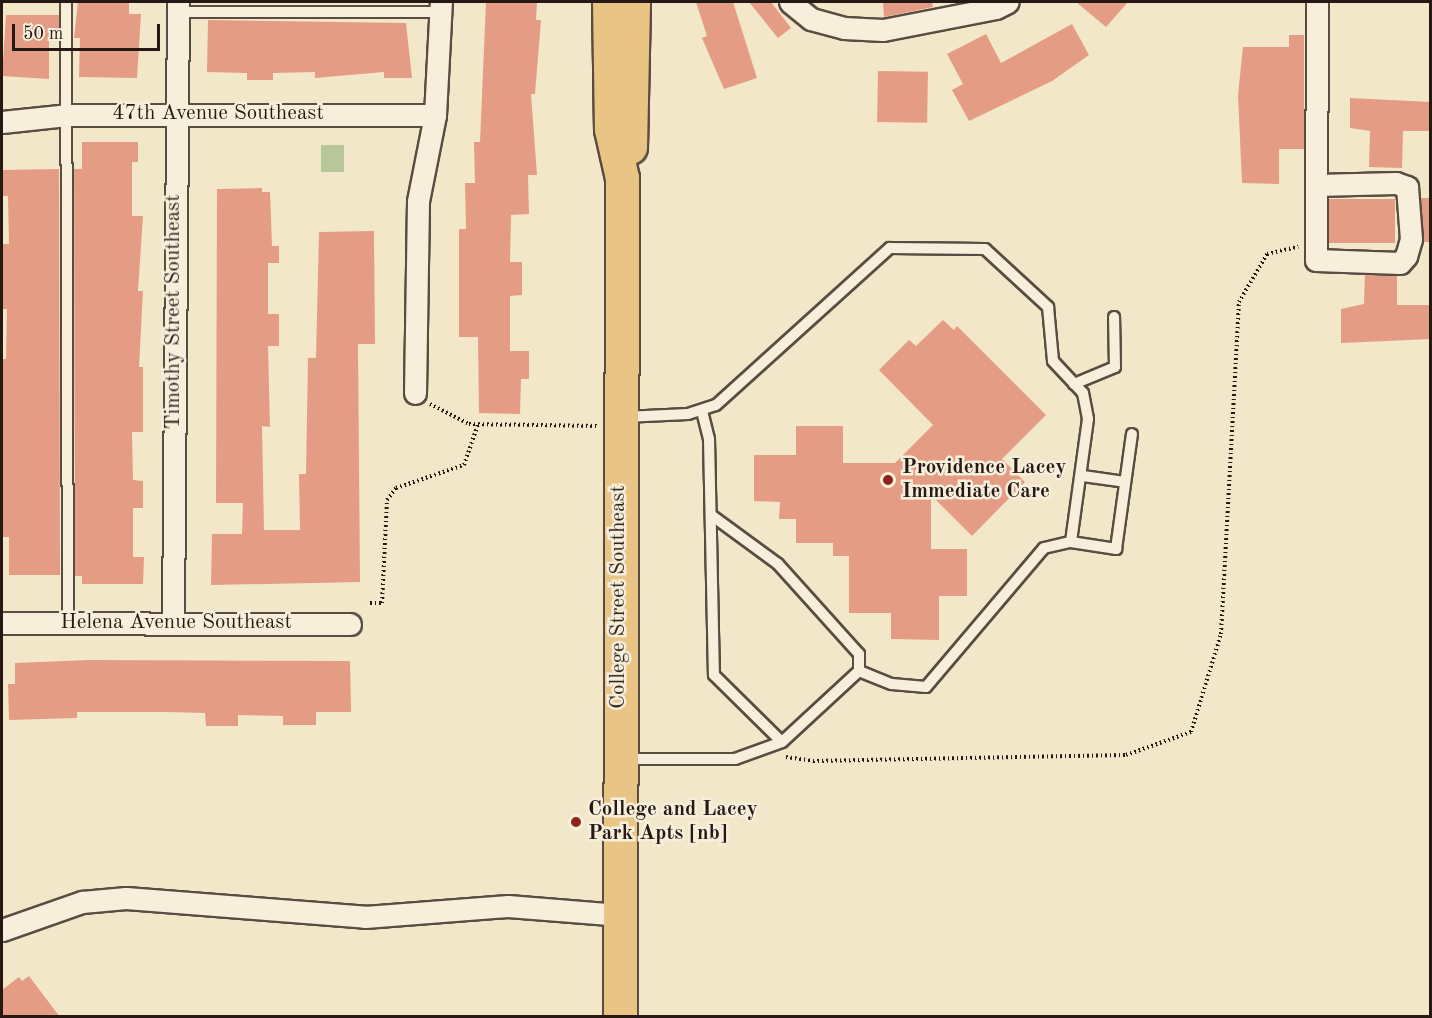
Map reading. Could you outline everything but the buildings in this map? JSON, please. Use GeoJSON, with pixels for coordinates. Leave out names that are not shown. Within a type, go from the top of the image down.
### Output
{"type":"FeatureCollection","features":[{"type":"Feature","properties":{"kind":"main road","name":"College Street Southeast"},"geometry":{"type":"LineString","coordinates":[[609,2],[611,129],[622,178],[618,421],[620,1017]]}},
{"type":"Feature","properties":{"kind":"main road","name":"College Street Southeast"},"geometry":{"type":"LineString","coordinates":[[622,178],[634,134],[633,2]]}},
{"type":"Feature","properties":{"kind":"street"},"geometry":{"type":"LineString","coordinates":[[790,2],[811,19],[844,28],[884,30],[996,8],[1008,2]]}},
{"type":"Feature","properties":{"kind":"street"},"geometry":{"type":"LineString","coordinates":[[1316,185],[1396,183],[1407,187],[1411,240],[1400,262],[1316,260],[1316,185],[1317,2]]}},
{"type":"Feature","properties":{"kind":"street","name":"Timothy Street Southeast"},"geometry":{"type":"LineString","coordinates":[[173,622],[174,114],[178,7]]}},
{"type":"Feature","properties":{"kind":"street"},"geometry":{"type":"LineString","coordinates":[[415,393],[418,201],[435,115],[441,7]]}},
{"type":"Feature","properties":{"kind":"street","name":"47th Avenue Southeast"},"geometry":{"type":"LineString","coordinates":[[2,122],[67,115],[435,115]]}},
{"type":"Feature","properties":{"kind":"street","name":"Helena Avenue Southeast"},"geometry":{"type":"LineString","coordinates":[[2,622],[350,624]]}},
{"type":"Feature","properties":{"kind":"street"},"geometry":{"type":"LineString","coordinates":[[2,930],[82,902],[126,898],[365,916],[508,906],[619,915]]}},
{"type":"Feature","properties":{"kind":"lane"},"geometry":{"type":"LineString","coordinates":[[66,2],[68,622]]}},
{"type":"Feature","properties":{"kind":"lane"},"geometry":{"type":"LineString","coordinates":[[178,7],[441,7]]}},
{"type":"Feature","properties":{"kind":"lane"},"geometry":{"type":"LineString","coordinates":[[618,421],[702,411],[732,394],[890,248],[994,253],[1048,307],[1053,361],[1083,393],[1088,419],[1083,476],[1071,542]]}},
{"type":"Feature","properties":{"kind":"lane"},"geometry":{"type":"LineString","coordinates":[[1074,384],[1115,367],[1114,317]]}},
{"type":"Feature","properties":{"kind":"lane"},"geometry":{"type":"LineString","coordinates":[[702,411],[709,439],[714,675],[782,742]]}},
{"type":"Feature","properties":{"kind":"lane"},"geometry":{"type":"LineString","coordinates":[[859,671],[892,684],[926,687],[1044,548],[1071,542],[1116,549],[1132,434]]}},
{"type":"Feature","properties":{"kind":"lane"},"geometry":{"type":"LineString","coordinates":[[1083,476],[1125,482]]}},
{"type":"Feature","properties":{"kind":"lane"},"geometry":{"type":"LineString","coordinates":[[620,759],[735,759],[755,752],[782,742],[859,671],[859,654],[847,637],[778,564],[711,515]]}},
{"type":"Feature","properties":{"kind":"path"},"geometry":{"type":"LineString","coordinates":[[755,752],[813,761],[1126,755],[1191,732],[1221,634],[1239,302],[1267,254],[1316,243]]}},
{"type":"Feature","properties":{"kind":"path"},"geometry":{"type":"LineString","coordinates":[[415,393],[442,413],[478,424],[618,421]]}},
{"type":"Feature","properties":{"kind":"path"},"geometry":{"type":"LineString","coordinates":[[370,603],[382,603],[387,500],[396,488],[464,465],[478,424]]}},
{"type":"Feature","properties":{"kind":"green space"},"geometry":{"type":"Polygon","coordinates":[[[321,145],[344,145],[344,172],[321,172],[321,145]]]}},
{"type":"Feature","properties":{"kind":"place","name":"Providence Lacey Immediate Care"},"geometry":{"type":"Point","coordinates":[888,480]}},
{"type":"Feature","properties":{"kind":"place","name":"College and Lacey Park Apts [nb]"},"geometry":{"type":"Point","coordinates":[576,822]}}]}
